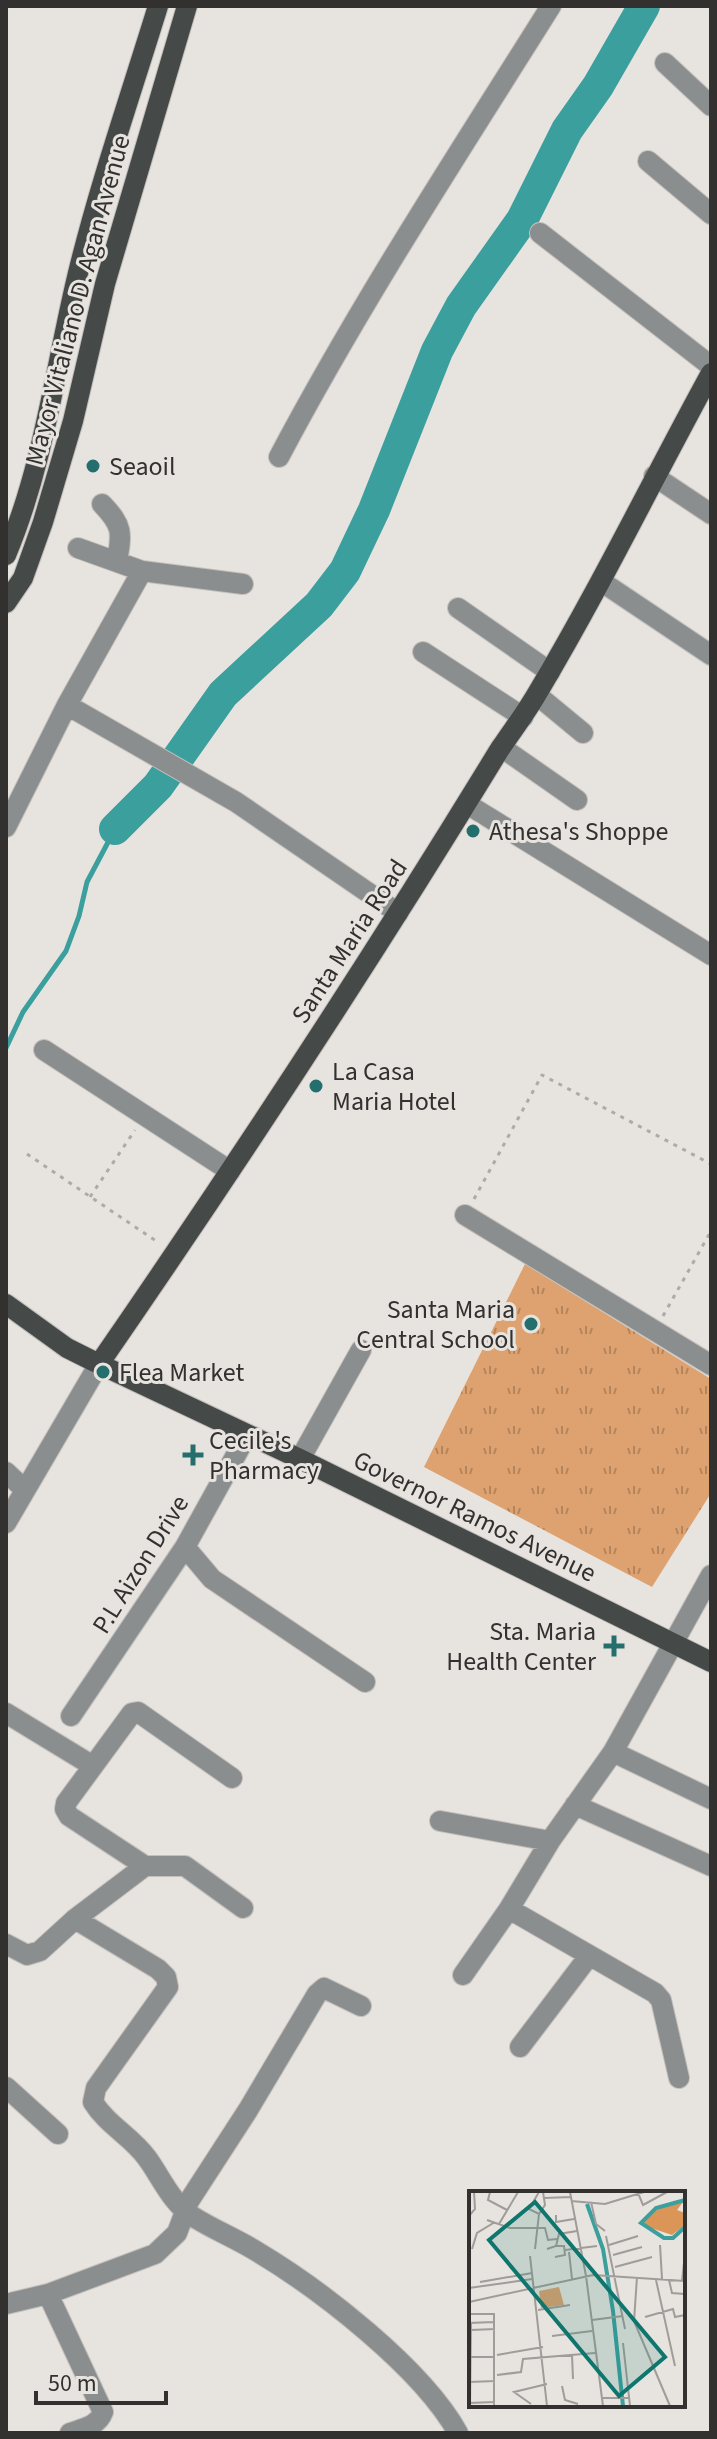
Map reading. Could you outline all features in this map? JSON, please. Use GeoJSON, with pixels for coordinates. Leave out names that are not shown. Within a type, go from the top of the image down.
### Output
{"type":"FeatureCollection","features":[{"type":"Feature","properties":{"kind":"main road","name":"Mayor Vitaliano D. Agan Avenue"},"geometry":{"type":"LineString","coordinates":[[6,555],[22,517],[49,415],[78,273],[158,6]]}},
{"type":"Feature","properties":{"kind":"main road","name":"Mayor Vitaliano D. Agan Avenue"},"geometry":{"type":"LineString","coordinates":[[6,603],[23,578],[43,522],[73,421],[105,284],[187,6]]}},
{"type":"Feature","properties":{"kind":"main road"},"geometry":{"type":"LineString","coordinates":[[64,340],[91,344]]}},
{"type":"Feature","properties":{"kind":"main road","name":"Santa Maria Road"},"geometry":{"type":"LineString","coordinates":[[99,1364],[176,1254],[537,695],[602,582],[654,476],[711,373]]}},
{"type":"Feature","properties":{"kind":"main road","name":"Governor Ramos Avenue"},"geometry":{"type":"LineString","coordinates":[[6,1304],[67,1348],[711,1662]]}},
{"type":"Feature","properties":{"kind":"street"},"geometry":{"type":"LineString","coordinates":[[279,457],[420,217],[551,6]]}},
{"type":"Feature","properties":{"kind":"street"},"geometry":{"type":"LineString","coordinates":[[665,63],[711,106]]}},
{"type":"Feature","properties":{"kind":"street"},"geometry":{"type":"LineString","coordinates":[[648,161],[711,214]]}},
{"type":"Feature","properties":{"kind":"street"},"geometry":{"type":"LineString","coordinates":[[540,233],[711,366]]}},
{"type":"Feature","properties":{"kind":"street"},"geometry":{"type":"LineString","coordinates":[[654,476],[711,514]]}},
{"type":"Feature","properties":{"kind":"street"},"geometry":{"type":"LineString","coordinates":[[102,504],[117,520],[121,533],[117,562]]}},
{"type":"Feature","properties":{"kind":"street"},"geometry":{"type":"LineString","coordinates":[[78,548],[142,571],[243,584]]}},
{"type":"Feature","properties":{"kind":"street"},"geometry":{"type":"LineString","coordinates":[[6,827],[67,705],[142,571]]}},
{"type":"Feature","properties":{"kind":"street"},"geometry":{"type":"LineString","coordinates":[[602,582],[711,655]]}},
{"type":"Feature","properties":{"kind":"street"},"geometry":{"type":"LineString","coordinates":[[458,608],[550,672]]}},
{"type":"Feature","properties":{"kind":"street"},"geometry":{"type":"LineString","coordinates":[[423,652],[523,717]]}},
{"type":"Feature","properties":{"kind":"street"},"geometry":{"type":"LineString","coordinates":[[537,695],[583,733]]}},
{"type":"Feature","properties":{"kind":"street"},"geometry":{"type":"LineString","coordinates":[[67,705],[236,802],[398,913]]}},
{"type":"Feature","properties":{"kind":"street"},"geometry":{"type":"LineString","coordinates":[[501,747],[577,800]]}},
{"type":"Feature","properties":{"kind":"street"},"geometry":{"type":"LineString","coordinates":[[467,804],[711,955]]}},
{"type":"Feature","properties":{"kind":"street"},"geometry":{"type":"LineString","coordinates":[[44,1050],[230,1171]]}},
{"type":"Feature","properties":{"kind":"street"},"geometry":{"type":"LineString","coordinates":[[465,1215],[711,1365]]}},
{"type":"Feature","properties":{"kind":"street"},"geometry":{"type":"LineString","coordinates":[[300,1459],[361,1350]]}},
{"type":"Feature","properties":{"kind":"street","name":"Santa Maria Road"},"geometry":{"type":"LineString","coordinates":[[6,1523],[99,1364]]}},
{"type":"Feature","properties":{"kind":"street","name":"P.L Aizon Drive"},"geometry":{"type":"LineString","coordinates":[[71,1716],[185,1547],[247,1435]]}},
{"type":"Feature","properties":{"kind":"street"},"geometry":{"type":"LineString","coordinates":[[6,1472],[25,1490]]}},
{"type":"Feature","properties":{"kind":"street"},"geometry":{"type":"LineString","coordinates":[[185,1547],[212,1579],[365,1682]]}},
{"type":"Feature","properties":{"kind":"street"},"geometry":{"type":"LineString","coordinates":[[463,1975],[509,1909],[550,1841],[613,1752],[711,1575]]}},
{"type":"Feature","properties":{"kind":"street"},"geometry":{"type":"LineString","coordinates":[[232,1778],[135,1711],[66,1803],[65,1809],[69,1816],[145,1866],[185,1866],[243,1908]]}},
{"type":"Feature","properties":{"kind":"street"},"geometry":{"type":"LineString","coordinates":[[6,1713],[93,1766]]}},
{"type":"Feature","properties":{"kind":"street"},"geometry":{"type":"LineString","coordinates":[[613,1752],[711,1799]]}},
{"type":"Feature","properties":{"kind":"street"},"geometry":{"type":"LineString","coordinates":[[575,1805],[711,1866]]}},
{"type":"Feature","properties":{"kind":"street"},"geometry":{"type":"LineString","coordinates":[[440,1821],[550,1841]]}},
{"type":"Feature","properties":{"kind":"street"},"geometry":{"type":"LineString","coordinates":[[6,1944],[27,1955],[40,1951],[75,1919],[145,1866]]}},
{"type":"Feature","properties":{"kind":"street"},"geometry":{"type":"LineString","coordinates":[[509,1909],[655,1993],[661,2000],[679,2078]]}},
{"type":"Feature","properties":{"kind":"street"},"geometry":{"type":"LineString","coordinates":[[75,1919],[158,1969],[166,1977],[168,1987],[96,2088],[93,2102],[104,2119],[128,2136],[185,2211],[258,2252],[325,2297],[428,2390],[458,2433]]}},
{"type":"Feature","properties":{"kind":"street"},"geometry":{"type":"LineString","coordinates":[[520,2047],[589,1956]]}},
{"type":"Feature","properties":{"kind":"street"},"geometry":{"type":"LineString","coordinates":[[6,2304],[48,2294],[155,2254],[177,2233],[185,2211],[317,1994],[324,1988],[361,2006]]}},
{"type":"Feature","properties":{"kind":"street"},"geometry":{"type":"LineString","coordinates":[[6,2087],[58,2134]]}},
{"type":"Feature","properties":{"kind":"street"},"geometry":{"type":"LineString","coordinates":[[48,2294],[103,2412],[101,2419],[93,2425],[70,2433]]}},
{"type":"Feature","properties":{"kind":"path"},"geometry":{"type":"LineString","coordinates":[[465,1215],[542,1075],[711,1164]]}},
{"type":"Feature","properties":{"kind":"path"},"geometry":{"type":"LineString","coordinates":[[90,1197],[144,1116]]}},
{"type":"Feature","properties":{"kind":"path"},"geometry":{"type":"LineString","coordinates":[[27,1154],[176,1254]]}},
{"type":"Feature","properties":{"kind":"path"},"geometry":{"type":"LineString","coordinates":[[655,1330],[711,1231]]}},
{"type":"Feature","properties":{"kind":"green space"},"geometry":{"type":"Polygon","coordinates":[[[525,1264],[711,1379],[711,1493],[652,1587],[424,1467],[525,1264]]]}},
{"type":"Feature","properties":{"kind":"waterway"},"geometry":{"type":"LineString","coordinates":[[115,829],[158,786],[223,694],[319,605],[345,571],[374,510],[437,351],[461,306],[522,220],[567,130],[598,86],[644,6]]}},
{"type":"Feature","properties":{"kind":"waterway"},"geometry":{"type":"LineString","coordinates":[[6,1048],[23,1012],[66,951],[87,882],[115,829]]}},
{"type":"Feature","properties":{"kind":"place","name":"Seaoil"},"geometry":{"type":"Point","coordinates":[93,466]}},
{"type":"Feature","properties":{"kind":"place","name":"Athesa's Shoppe"},"geometry":{"type":"Point","coordinates":[473,831]}},
{"type":"Feature","properties":{"kind":"place","name":"La Casa Maria Hotel"},"geometry":{"type":"Point","coordinates":[316,1086]}},
{"type":"Feature","properties":{"kind":"place","name":"Santa Maria Central School"},"geometry":{"type":"Point","coordinates":[531,1324]}},
{"type":"Feature","properties":{"kind":"place","name":"Flea Market"},"geometry":{"type":"Point","coordinates":[103,1372]}},
{"type":"Feature","properties":{"kind":"place","name":"Cecile's Pharmacy"},"geometry":{"type":"Point","coordinates":[193,1455]}},
{"type":"Feature","properties":{"kind":"place","name":"Sta. Maria Health Center"},"geometry":{"type":"Point","coordinates":[614,1646]}}]}
